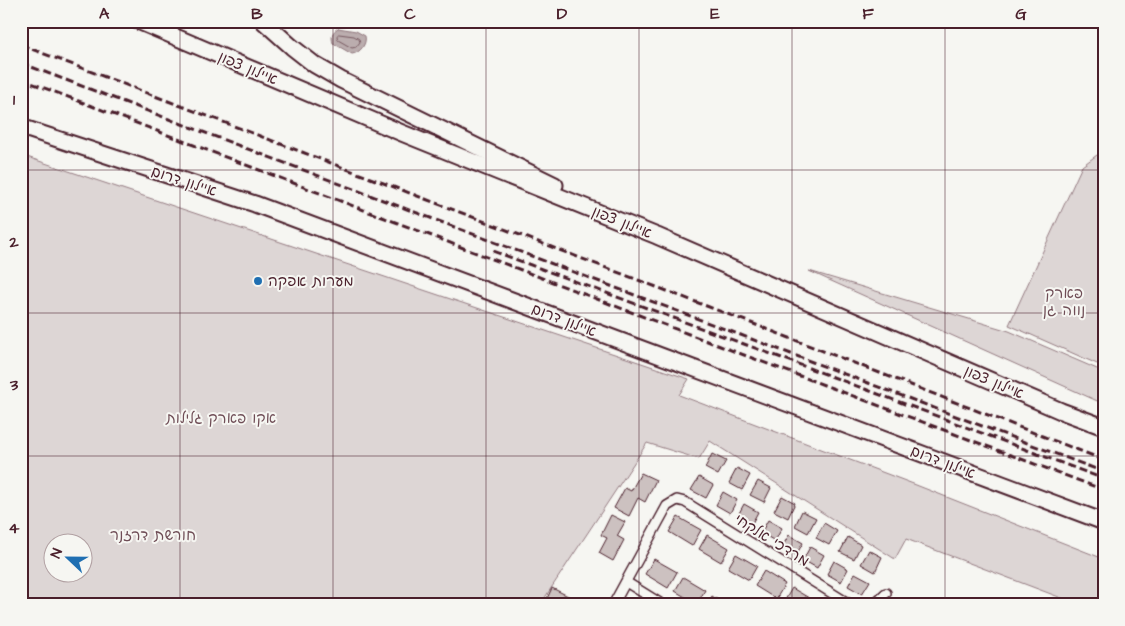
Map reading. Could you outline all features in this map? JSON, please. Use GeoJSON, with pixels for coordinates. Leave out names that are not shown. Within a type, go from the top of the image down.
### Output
{"type":"FeatureCollection","features":[{"type":"Feature","properties":{"kind":"highway"},"geometry":{"type":"LineString","coordinates":[[263,21],[292,48],[315,65],[341,80],[656,236]]}},
{"type":"Feature","properties":{"kind":"highway","name":"איילון צפון"},"geometry":{"type":"LineString","coordinates":[[140,22],[656,236],[1062,411],[1104,427]]}},
{"type":"Feature","properties":{"kind":"highway","name":"איילון דרום"},"geometry":{"type":"LineString","coordinates":[[21,127],[255,204],[1104,522]]}},
{"type":"Feature","properties":{"kind":"street","name":"מרדכי אלקחי"},"geometry":{"type":"LineString","coordinates":[[626,582],[667,506],[677,500],[685,502],[851,605]]}},
{"type":"Feature","properties":{"kind":"street"},"geometry":{"type":"LineString","coordinates":[[613,605],[626,582],[663,605]]}},
{"type":"Feature","properties":{"kind":"street"},"geometry":{"type":"LineString","coordinates":[[873,605],[886,593]]}},
{"type":"Feature","properties":{"kind":"green space","name":"אקו פארק גלילות"},"geometry":{"type":"Polygon","coordinates":[[[21,155],[689,379],[679,395],[1104,559],[1104,605],[1080,605],[906,539],[895,559],[710,441],[699,459],[647,443],[540,605],[21,605],[21,155]]]}},
{"type":"Feature","properties":{"kind":"green space","name":"פארק נווה גן"},"geometry":{"type":"Polygon","coordinates":[[[1097,155],[1104,157],[1104,367],[1009,325],[1082,166],[1097,155]]]}},
{"type":"Feature","properties":{"kind":"green space"},"geometry":{"type":"Polygon","coordinates":[[[809,271],[1009,331],[1104,372],[1104,404],[809,271]]]}},
{"type":"Feature","properties":{"kind":"water"},"geometry":{"type":"Polygon","coordinates":[[[338,28],[356,31],[365,36],[364,45],[360,50],[352,54],[333,43],[334,31],[338,28]]]}},
{"type":"Feature","properties":{"kind":"building"},"geometry":{"type":"Polygon","coordinates":[[[712,454],[726,461],[718,475],[705,468],[712,454]]]}},
{"type":"Feature","properties":{"kind":"building"},"geometry":{"type":"Polygon","coordinates":[[[737,468],[750,475],[742,490],[729,483],[737,468]]]}},
{"type":"Feature","properties":{"kind":"building"},"geometry":{"type":"Polygon","coordinates":[[[641,473],[656,480],[645,502],[638,498],[629,516],[614,508],[625,488],[631,491],[641,473]]]}},
{"type":"Feature","properties":{"kind":"building"},"geometry":{"type":"Polygon","coordinates":[[[699,477],[713,485],[706,498],[691,490],[699,477]]]}},
{"type":"Feature","properties":{"kind":"building"},"geometry":{"type":"Polygon","coordinates":[[[758,481],[771,488],[764,502],[750,495],[758,481]]]}},
{"type":"Feature","properties":{"kind":"building"},"geometry":{"type":"Polygon","coordinates":[[[723,492],[737,500],[730,513],[716,505],[723,492]]]}},
{"type":"Feature","properties":{"kind":"building"},"geometry":{"type":"Polygon","coordinates":[[[782,496],[795,503],[788,518],[774,511],[782,496]]]}},
{"type":"Feature","properties":{"kind":"building"},"geometry":{"type":"Polygon","coordinates":[[[744,504],[758,512],[751,525],[737,517],[744,504]]]}},
{"type":"Feature","properties":{"kind":"building"},"geometry":{"type":"Polygon","coordinates":[[[802,511],[816,518],[808,533],[795,526],[802,511]]]}},
{"type":"Feature","properties":{"kind":"building"},"geometry":{"type":"Polygon","coordinates":[[[611,515],[625,522],[617,536],[624,540],[613,561],[599,553],[607,538],[601,535],[611,515]]]}},
{"type":"Feature","properties":{"kind":"building"},"geometry":{"type":"Polygon","coordinates":[[[678,517],[701,530],[692,546],[669,532],[678,517]]]}},
{"type":"Feature","properties":{"kind":"building"},"geometry":{"type":"Polygon","coordinates":[[[768,520],[782,528],[775,541],[761,533],[768,520]]]}},
{"type":"Feature","properties":{"kind":"building"},"geometry":{"type":"Polygon","coordinates":[[[824,523],[837,531],[829,545],[816,538],[824,523]]]}},
{"type":"Feature","properties":{"kind":"building"},"geometry":{"type":"Polygon","coordinates":[[[707,535],[729,548],[721,562],[699,549],[707,535]]]}},
{"type":"Feature","properties":{"kind":"building"},"geometry":{"type":"Polygon","coordinates":[[[789,535],[803,543],[796,555],[782,547],[789,535]]]}},
{"type":"Feature","properties":{"kind":"building"},"geometry":{"type":"Polygon","coordinates":[[[848,537],[861,545],[854,559],[840,552],[848,537]]]}},
{"type":"Feature","properties":{"kind":"building"},"geometry":{"type":"Polygon","coordinates":[[[810,547],[824,555],[817,568],[803,560],[810,547]]]}},
{"type":"Feature","properties":{"kind":"building"},"geometry":{"type":"Polygon","coordinates":[[[869,550],[882,557],[875,572],[861,564],[869,550]]]}},
{"type":"Feature","properties":{"kind":"building"},"geometry":{"type":"Polygon","coordinates":[[[736,554],[757,566],[749,580],[728,568],[736,554]]]}},
{"type":"Feature","properties":{"kind":"building"},"geometry":{"type":"Polygon","coordinates":[[[654,559],[677,572],[668,588],[645,574],[654,559]]]}},
{"type":"Feature","properties":{"kind":"building"},"geometry":{"type":"Polygon","coordinates":[[[834,561],[848,569],[841,582],[827,574],[834,561]]]}},
{"type":"Feature","properties":{"kind":"building"},"geometry":{"type":"Polygon","coordinates":[[[764,571],[785,584],[776,599],[755,586],[764,571]]]}},
{"type":"Feature","properties":{"kind":"building"},"geometry":{"type":"Polygon","coordinates":[[[855,573],[870,581],[862,594],[848,586],[855,573]]]}},
{"type":"Feature","properties":{"kind":"building"},"geometry":{"type":"Polygon","coordinates":[[[683,577],[705,590],[697,604],[675,591],[683,577]]]}},
{"type":"Feature","properties":{"kind":"building"},"geometry":{"type":"Polygon","coordinates":[[[552,588],[576,600],[574,605],[544,605],[552,588]]]}},
{"type":"Feature","properties":{"kind":"building"},"geometry":{"type":"Polygon","coordinates":[[[792,588],[814,601],[812,605],[789,605],[784,602],[792,588]]]}},
{"type":"Feature","properties":{"kind":"building"},"geometry":{"type":"Polygon","coordinates":[[[712,596],[726,605],[707,605],[712,596]]]}},
{"type":"Feature","properties":{"kind":"railway"},"geometry":{"type":"LineString","coordinates":[[21,45],[751,323],[1104,460]]}},
{"type":"Feature","properties":{"kind":"railway"},"geometry":{"type":"LineString","coordinates":[[21,63],[1104,472]]}},
{"type":"Feature","properties":{"kind":"railway"},"geometry":{"type":"LineString","coordinates":[[21,79],[720,346],[1104,490]]}},
{"type":"Feature","properties":{"kind":"railway"},"geometry":{"type":"LineString","coordinates":[[493,251],[1104,479]]}},
{"type":"Feature","properties":{"kind":"place","name":"מערות אפקה"},"geometry":{"type":"Point","coordinates":[258,281]}},
{"type":"Feature","properties":{"kind":"park label","name":"חורשת דרזנר"},"geometry":{"type":"Point","coordinates":[153,535]}}]}
